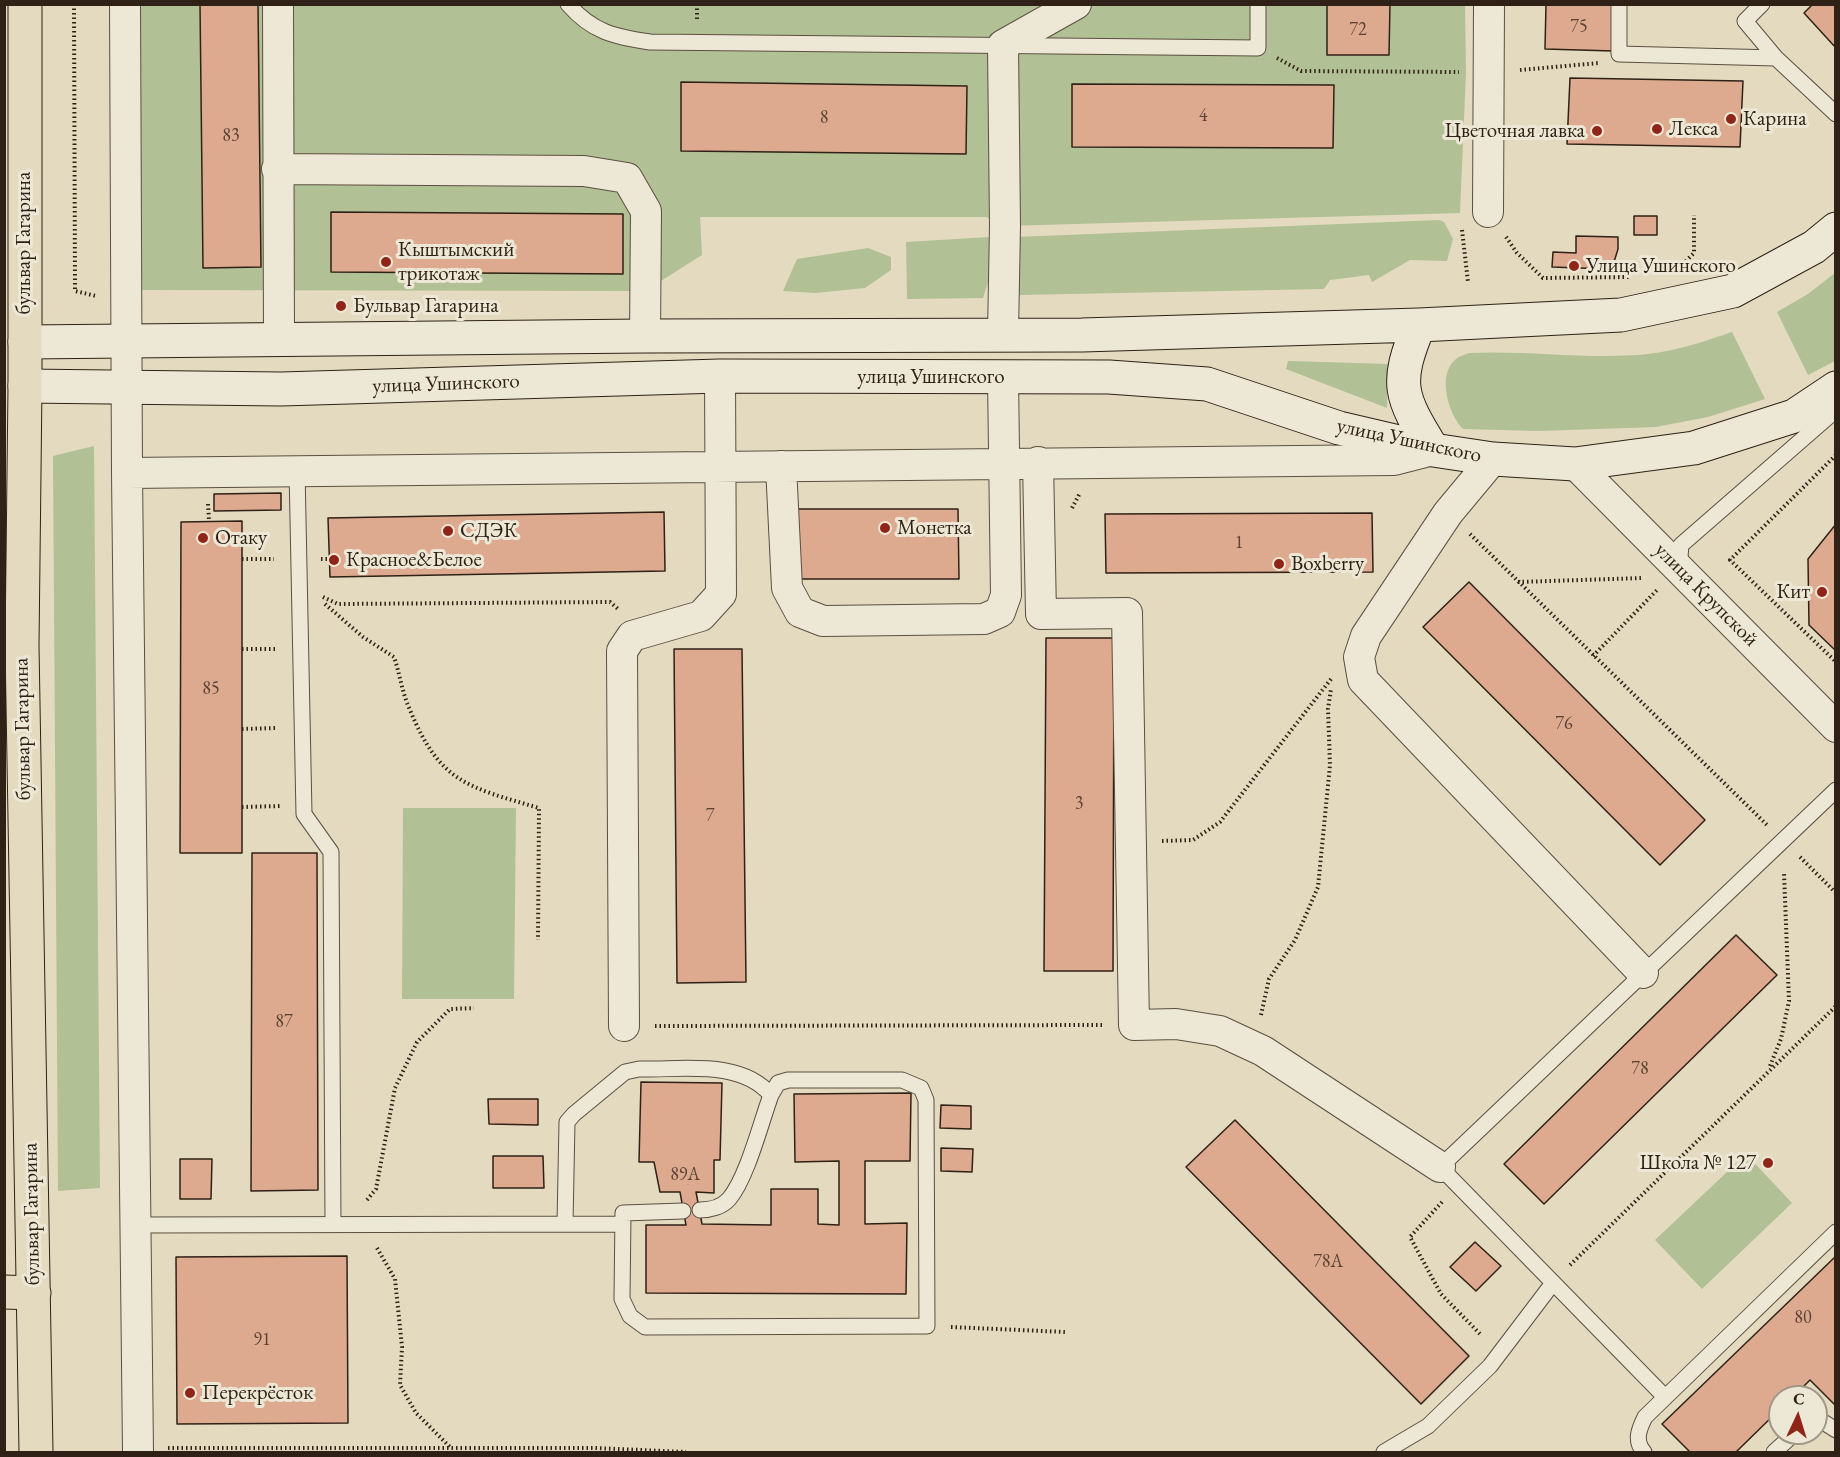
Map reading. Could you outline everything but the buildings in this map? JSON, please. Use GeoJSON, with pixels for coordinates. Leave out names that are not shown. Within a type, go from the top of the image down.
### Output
{"type":"FeatureCollection","features":[{"type":"Feature","properties":{"kind":"main road","name":"бульвар Гагарина"},"geometry":{"type":"LineString","coordinates":[[25,4],[15,346],[13,646],[19,1292],[36,1452]]}},
{"type":"Feature","properties":{"kind":"main road","name":"улица Ушинского"},"geometry":{"type":"LineString","coordinates":[[15,346],[128,342],[645,336],[1082,335],[1419,325],[1621,315],[1733,291],[1815,247],[1836,229]]}},
{"type":"Feature","properties":{"kind":"main road"},"geometry":{"type":"LineString","coordinates":[[1419,325],[1405,359],[1402,387],[1409,411],[1433,450]]}},
{"type":"Feature","properties":{"kind":"main road"},"geometry":{"type":"LineString","coordinates":[[1002,377],[1003,334]]}},
{"type":"Feature","properties":{"kind":"main road"},"geometry":{"type":"LineString","coordinates":[[719,336],[720,376]]}},
{"type":"Feature","properties":{"kind":"main road","name":"улица Ушинского"},"geometry":{"type":"LineString","coordinates":[[15,381],[128,388],[280,388],[720,376],[1109,377],[1207,384],[1339,428],[1433,450],[1493,459],[1575,464],[1694,448],[1794,416],[1836,388]]}},
{"type":"Feature","properties":{"kind":"street"},"geometry":{"type":"LineString","coordinates":[[125,4],[127,473],[137,1225],[150,1450]]}},
{"type":"Feature","properties":{"kind":"street"},"geometry":{"type":"LineString","coordinates":[[278,4],[279,340]]}},
{"type":"Feature","properties":{"kind":"street"},"geometry":{"type":"LineString","coordinates":[[1003,334],[1005,226],[1003,45],[1076,4]]}},
{"type":"Feature","properties":{"kind":"street"},"geometry":{"type":"LineString","coordinates":[[1474,218],[1489,72],[1490,4]]}},
{"type":"Feature","properties":{"kind":"street"},"geometry":{"type":"LineString","coordinates":[[277,169],[584,171],[627,178],[646,211],[645,336]]}},
{"type":"Feature","properties":{"kind":"street"},"geometry":{"type":"LineString","coordinates":[[624,1026],[622,651],[632,636],[701,616],[721,594],[723,466],[720,376]]}},
{"type":"Feature","properties":{"kind":"street"},"geometry":{"type":"LineString","coordinates":[[781,466],[787,588],[800,612],[823,621],[984,619],[1000,612],[1006,595],[1002,377]]}},
{"type":"Feature","properties":{"kind":"street"},"geometry":{"type":"LineString","coordinates":[[127,473],[1002,462],[1394,460],[1433,450]]}},
{"type":"Feature","properties":{"kind":"street"},"geometry":{"type":"LineString","coordinates":[[1493,459],[1448,513],[1366,636],[1359,657],[1363,680],[1643,973]]}},
{"type":"Feature","properties":{"kind":"street"},"geometry":{"type":"LineString","coordinates":[[1038,462],[1041,614],[1127,614],[1134,1025],[1176,1024],[1220,1031],[1263,1051],[1449,1176]]}},
{"type":"Feature","properties":{"kind":"street","name":"улица Крупской"},"geometry":{"type":"LineString","coordinates":[[1575,464],[1671,577],[1836,727]]}},
{"type":"Feature","properties":{"kind":"lane"},"geometry":{"type":"LineString","coordinates":[[568,4],[582,21],[615,38],[650,42],[1258,48],[1258,4]]}},
{"type":"Feature","properties":{"kind":"lane"},"geometry":{"type":"LineString","coordinates":[[1619,4],[1619,54],[1776,58]]}},
{"type":"Feature","properties":{"kind":"lane"},"geometry":{"type":"LineString","coordinates":[[1762,4],[1745,21],[1776,58],[1836,114]]}},
{"type":"Feature","properties":{"kind":"lane"},"geometry":{"type":"LineString","coordinates":[[1671,577],[1681,545],[1836,410]]}},
{"type":"Feature","properties":{"kind":"lane"},"geometry":{"type":"LineString","coordinates":[[297,470],[299,559],[304,586],[301,649],[304,814],[331,852],[333,1223]]}},
{"type":"Feature","properties":{"kind":"lane"},"geometry":{"type":"LineString","coordinates":[[1665,1397],[1449,1176],[1643,973],[1836,790]]}},
{"type":"Feature","properties":{"kind":"lane"},"geometry":{"type":"LineString","coordinates":[[565,1224],[567,1122],[625,1072],[639,1069],[733,1071],[749,1076],[771,1095]]}},
{"type":"Feature","properties":{"kind":"lane"},"geometry":{"type":"LineString","coordinates":[[683,1211],[622,1213],[622,1299],[630,1316],[645,1327],[927,1326],[926,1100],[921,1088],[902,1080],[788,1080],[778,1083],[771,1095],[739,1182],[728,1200],[710,1210],[700,1210]]}},
{"type":"Feature","properties":{"kind":"lane"},"geometry":{"type":"LineString","coordinates":[[137,1225],[622,1224]]}},
{"type":"Feature","properties":{"kind":"lane"},"geometry":{"type":"LineString","coordinates":[[1644,1452],[1639,1447],[1638,1431],[1645,1417],[1836,1232]]}},
{"type":"Feature","properties":{"kind":"lane"},"geometry":{"type":"LineString","coordinates":[[1384,1452],[1428,1426],[1490,1366],[1553,1283]]}},
{"type":"Feature","properties":{"kind":"path"},"geometry":{"type":"LineString","coordinates":[[74,4],[75,291]]}},
{"type":"Feature","properties":{"kind":"path"},"geometry":{"type":"LineString","coordinates":[[1258,48],[1301,71],[1489,72],[1593,65],[1619,54]]}},
{"type":"Feature","properties":{"kind":"path"},"geometry":{"type":"LineString","coordinates":[[1666,269],[1685,262],[1694,253],[1694,215]]}},
{"type":"Feature","properties":{"kind":"path"},"geometry":{"type":"LineString","coordinates":[[1474,218],[1517,253],[1543,278],[1636,276]]}},
{"type":"Feature","properties":{"kind":"path"},"geometry":{"type":"LineString","coordinates":[[1468,282],[1474,218]]}},
{"type":"Feature","properties":{"kind":"path"},"geometry":{"type":"LineString","coordinates":[[1836,455],[1730,560],[1836,662]]}},
{"type":"Feature","properties":{"kind":"path"},"geometry":{"type":"LineString","coordinates":[[1067,518],[1082,489]]}},
{"type":"Feature","properties":{"kind":"path"},"geometry":{"type":"LineString","coordinates":[[1448,513],[1836,893]]}},
{"type":"Feature","properties":{"kind":"path"},"geometry":{"type":"LineString","coordinates":[[242,559],[299,559]]}},
{"type":"Feature","properties":{"kind":"path"},"geometry":{"type":"LineString","coordinates":[[1593,656],[1671,577]]}},
{"type":"Feature","properties":{"kind":"path"},"geometry":{"type":"LineString","coordinates":[[1517,582],[1647,578]]}},
{"type":"Feature","properties":{"kind":"path"},"geometry":{"type":"LineString","coordinates":[[304,586],[338,603],[610,602],[635,622],[661,627]]}},
{"type":"Feature","properties":{"kind":"path"},"geometry":{"type":"LineString","coordinates":[[304,586],[363,638],[394,657],[409,709],[437,761],[453,776],[477,790],[538,808],[538,940]]}},
{"type":"Feature","properties":{"kind":"path"},"geometry":{"type":"LineString","coordinates":[[242,649],[301,649]]}},
{"type":"Feature","properties":{"kind":"path"},"geometry":{"type":"LineString","coordinates":[[1193,840],[1220,822],[1333,676],[1328,709],[1330,765],[1326,826],[1318,887],[1295,940],[1269,979],[1261,1011],[1263,1051]]}},
{"type":"Feature","properties":{"kind":"path"},"geometry":{"type":"LineString","coordinates":[[242,729],[303,728]]}},
{"type":"Feature","properties":{"kind":"path"},"geometry":{"type":"LineString","coordinates":[[242,807],[304,806]]}},
{"type":"Feature","properties":{"kind":"path"},"geometry":{"type":"LineString","coordinates":[[1768,1070],[1780,1039],[1789,1001],[1783,841]]}},
{"type":"Feature","properties":{"kind":"path"},"geometry":{"type":"LineString","coordinates":[[1553,1283],[1768,1070],[1836,1006]]}},
{"type":"Feature","properties":{"kind":"path"},"geometry":{"type":"LineString","coordinates":[[333,1223],[369,1198],[376,1190],[394,1088],[417,1042],[450,1009],[474,1008]]}},
{"type":"Feature","properties":{"kind":"path"},"geometry":{"type":"LineString","coordinates":[[624,1026],[1134,1025]]}},
{"type":"Feature","properties":{"kind":"path"},"geometry":{"type":"LineString","coordinates":[[1449,1176],[1410,1237],[1441,1294],[1481,1333],[1490,1366]]}},
{"type":"Feature","properties":{"kind":"path"},"geometry":{"type":"LineString","coordinates":[[333,1223],[372,1240],[395,1279],[402,1347],[399,1385],[416,1413],[450,1448]]}},
{"type":"Feature","properties":{"kind":"path"},"geometry":{"type":"LineString","coordinates":[[927,1326],[1065,1332]]}},
{"type":"Feature","properties":{"kind":"path"},"geometry":{"type":"LineString","coordinates":[[150,1450],[595,1448],[686,1452]]}},
{"type":"Feature","properties":{"kind":"green space"},"geometry":{"type":"Polygon","coordinates":[[[126,5],[1465,5],[1466,72],[1460,213],[1005,226],[986,217],[700,217],[702,255],[645,291],[128,290],[126,5]]]}},
{"type":"Feature","properties":{"kind":"green space"},"geometry":{"type":"Polygon","coordinates":[[[1439,220],[1444,222],[1453,239],[1447,261],[1410,260],[1372,282],[1369,275],[1330,280],[1324,289],[1018,295],[1016,237],[1439,220]]]}},
{"type":"Feature","properties":{"kind":"green space"},"geometry":{"type":"Polygon","coordinates":[[[989,237],[989,279],[983,298],[907,299],[906,242],[989,237]]]}},
{"type":"Feature","properties":{"kind":"green space"},"geometry":{"type":"Polygon","coordinates":[[[868,248],[891,257],[891,270],[865,288],[815,293],[783,291],[797,259],[868,248]]]}},
{"type":"Feature","properties":{"kind":"green space"},"geometry":{"type":"Polygon","coordinates":[[[1835,273],[1835,361],[1808,375],[1777,312],[1808,294],[1835,273]]]}},
{"type":"Feature","properties":{"kind":"green space"},"geometry":{"type":"Polygon","coordinates":[[[1732,332],[1765,399],[1708,417],[1656,427],[1539,431],[1463,429],[1449,405],[1446,384],[1450,366],[1457,358],[1469,353],[1626,356],[1659,353],[1732,332]]]}},
{"type":"Feature","properties":{"kind":"green space"},"geometry":{"type":"Polygon","coordinates":[[[1288,361],[1388,364],[1387,408],[1286,369],[1288,361]]]}},
{"type":"Feature","properties":{"kind":"green space"},"geometry":{"type":"Polygon","coordinates":[[[94,446],[100,1188],[58,1191],[53,456],[94,446]]]}},
{"type":"Feature","properties":{"kind":"green space"},"geometry":{"type":"Polygon","coordinates":[[[403,808],[516,808],[514,999],[402,999],[403,808]]]}},
{"type":"Feature","properties":{"kind":"green space"},"geometry":{"type":"Polygon","coordinates":[[[1746,1154],[1792,1203],[1702,1289],[1655,1240],[1746,1154]]]}},
{"type":"Feature","properties":{"kind":"place","name":"Карина"},"geometry":{"type":"Point","coordinates":[1731,119]}},
{"type":"Feature","properties":{"kind":"place","name":"Лекса"},"geometry":{"type":"Point","coordinates":[1657,129]}},
{"type":"Feature","properties":{"kind":"place","name":"Цветочная лавка"},"geometry":{"type":"Point","coordinates":[1597,131]}},
{"type":"Feature","properties":{"kind":"place","name":"Кыштымский трикотаж"},"geometry":{"type":"Point","coordinates":[386,262]}},
{"type":"Feature","properties":{"kind":"place","name":"Улица Ушинского"},"geometry":{"type":"Point","coordinates":[1574,266]}},
{"type":"Feature","properties":{"kind":"place","name":"Бульвар Гагарина"},"geometry":{"type":"Point","coordinates":[341,306]}},
{"type":"Feature","properties":{"kind":"place","name":"Монетка"},"geometry":{"type":"Point","coordinates":[885,528]}},
{"type":"Feature","properties":{"kind":"place","name":"СДЭК"},"geometry":{"type":"Point","coordinates":[448,531]}},
{"type":"Feature","properties":{"kind":"place","name":"Отаку"},"geometry":{"type":"Point","coordinates":[203,538]}},
{"type":"Feature","properties":{"kind":"place","name":"Красное&Белое"},"geometry":{"type":"Point","coordinates":[334,560]}},
{"type":"Feature","properties":{"kind":"place","name":"Boxberry"},"geometry":{"type":"Point","coordinates":[1279,564]}},
{"type":"Feature","properties":{"kind":"place","name":"Кит"},"geometry":{"type":"Point","coordinates":[1822,592]}},
{"type":"Feature","properties":{"kind":"place","name":"Школа № 127"},"geometry":{"type":"Point","coordinates":[1768,1163]}},
{"type":"Feature","properties":{"kind":"place","name":"Перекрёсток"},"geometry":{"type":"Point","coordinates":[190,1393]}}]}
